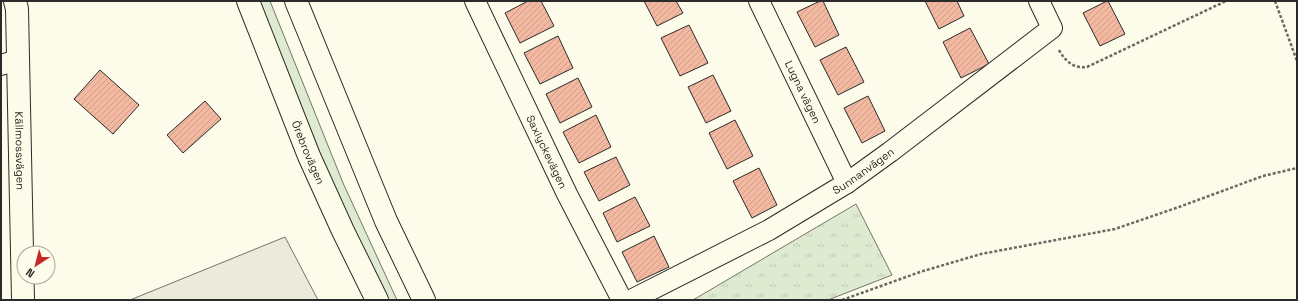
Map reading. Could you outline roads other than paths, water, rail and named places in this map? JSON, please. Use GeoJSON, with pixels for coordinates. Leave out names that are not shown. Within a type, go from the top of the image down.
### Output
{"type":"FeatureCollection","features":[{"type":"Feature","properties":{"kind":"main road","name":"Källmossvägen"},"geometry":{"type":"LineString","coordinates":[[15,1],[17,9],[10,62],[23,300]]}},
{"type":"Feature","properties":{"kind":"main road","name":"Örebrovägen"},"geometry":{"type":"LineString","coordinates":[[248,1],[309,156],[376,300]]}},
{"type":"Feature","properties":{"kind":"main road"},"geometry":{"type":"LineString","coordinates":[[296,1],[386,221],[424,300]]}},
{"type":"Feature","properties":{"kind":"street","name":"Saxlyckevägen"},"geometry":{"type":"LineString","coordinates":[[475,1],[567,194],[622,300]]}},
{"type":"Feature","properties":{"kind":"street","name":"Lugna vägen"},"geometry":{"type":"LineString","coordinates":[[759,1],[847,183]]}},
{"type":"Feature","properties":{"kind":"street","name":"Sunnanvägen"},"geometry":{"type":"LineString","coordinates":[[631,300],[769,230],[847,183],[890,152],[1052,28],[1039,1]]}}]}
